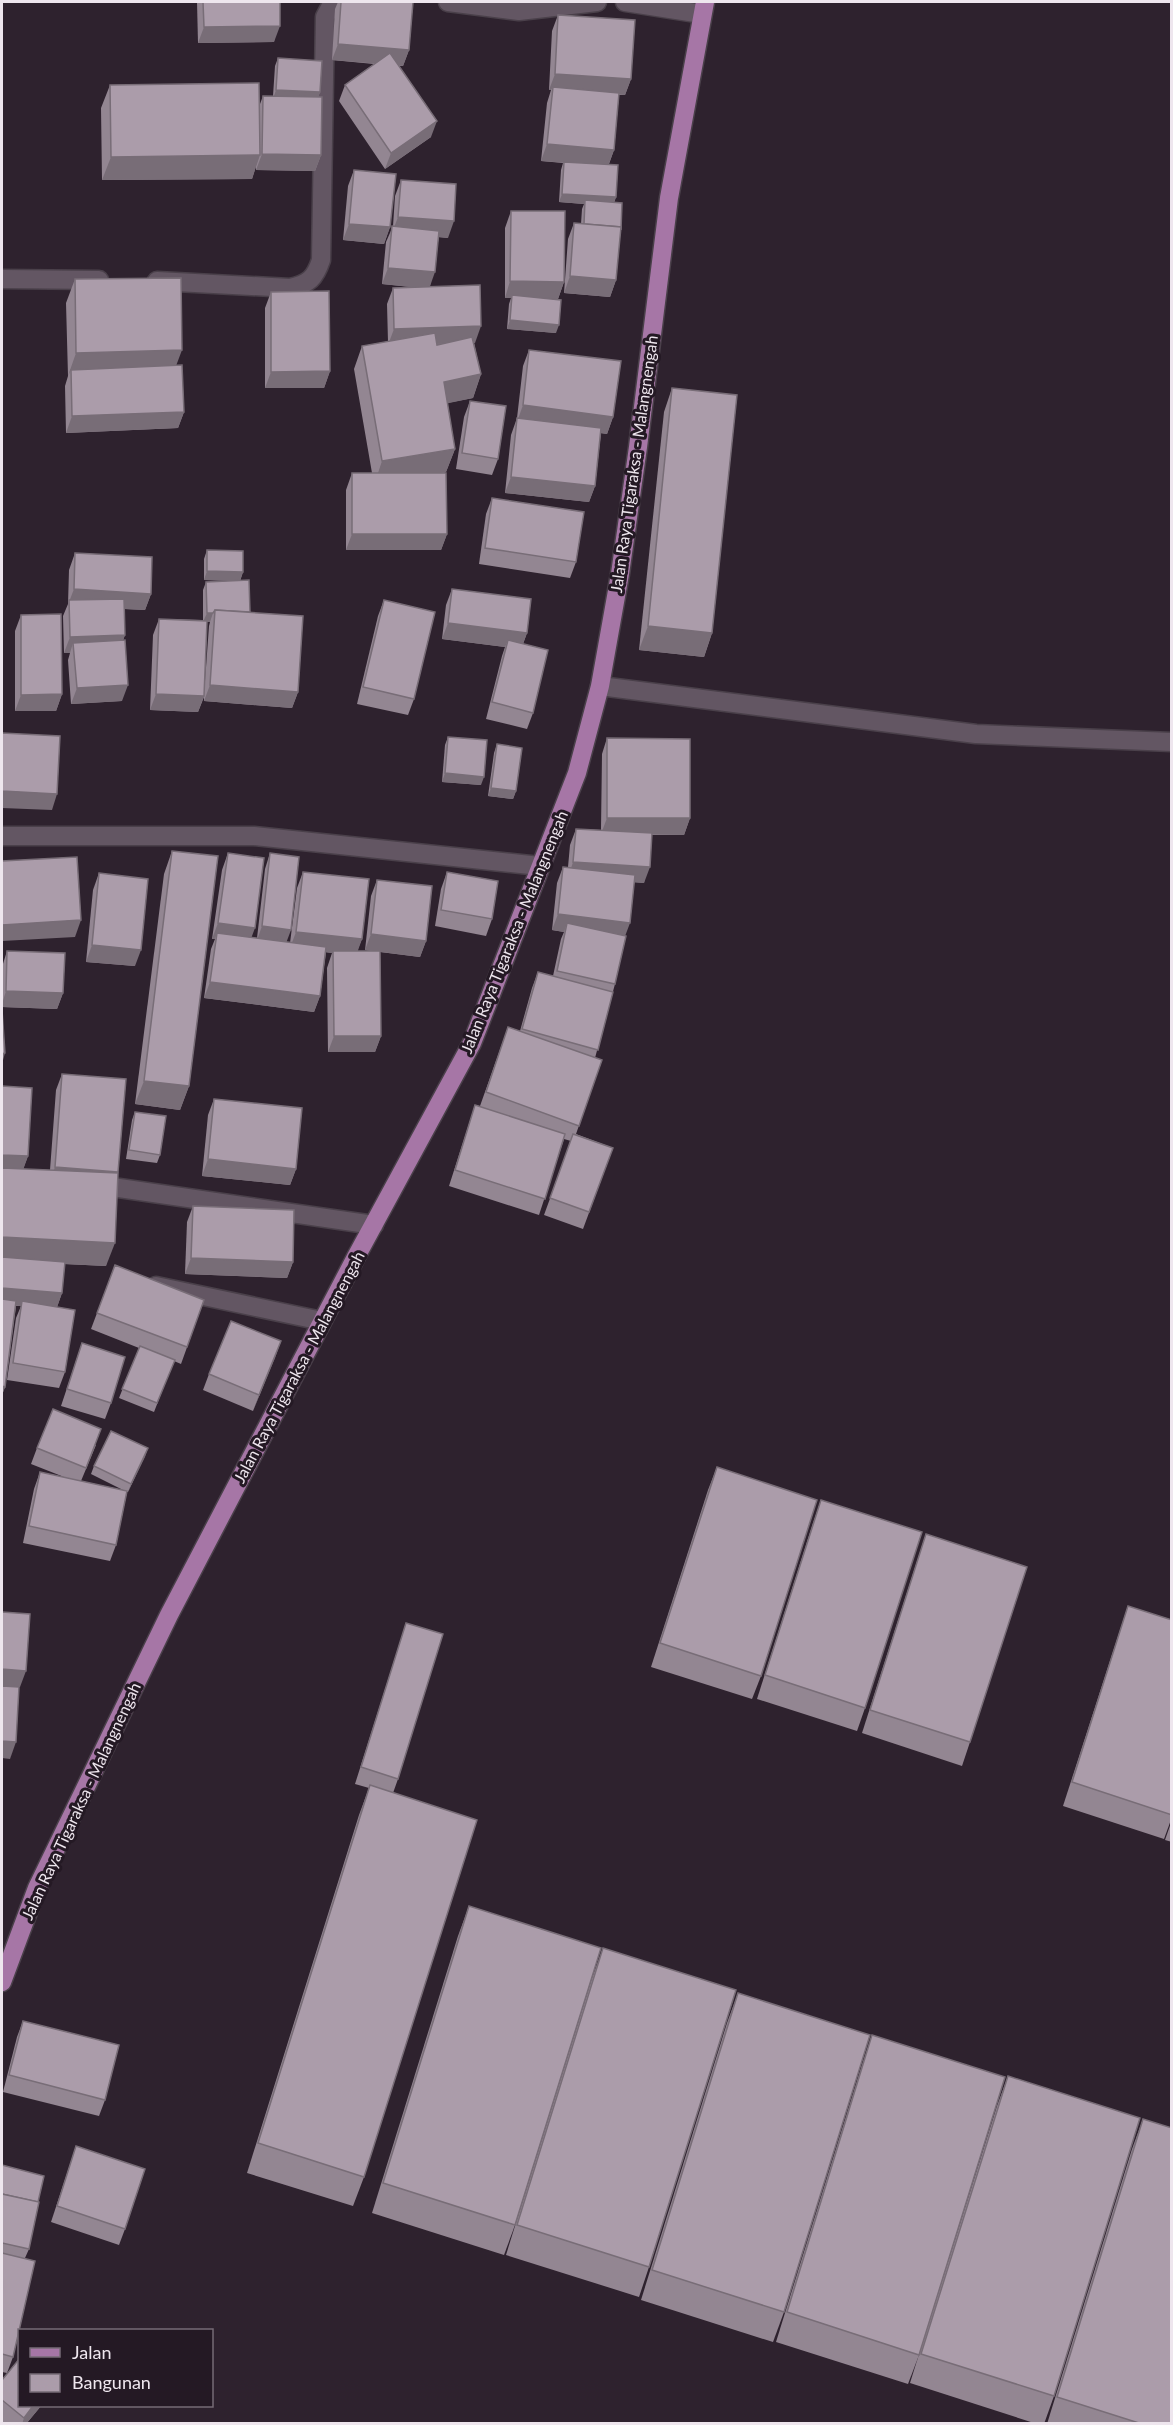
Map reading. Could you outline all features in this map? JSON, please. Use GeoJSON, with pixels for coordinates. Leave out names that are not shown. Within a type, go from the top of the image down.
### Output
{"type":"FeatureCollection","features":[{"type":"Feature","properties":{"kind":"main road","name":"Jalan Raya Tigaraksa - Malangnengah"},"geometry":{"type":"LineString","coordinates":[[2,1982],[37,1888],[149,1657],[322,1321],[472,1043],[577,773],[600,686],[620,574],[669,198],[703,8]]}},
{"type":"Feature","properties":{"kind":"street"},"geometry":{"type":"LineString","coordinates":[[144,280],[290,288],[304,285],[313,279],[321,260],[325,17],[333,2]]}},
{"type":"Feature","properties":{"kind":"street"},"geometry":{"type":"LineString","coordinates":[[448,2],[519,11],[597,2]]}},
{"type":"Feature","properties":{"kind":"street"},"geometry":{"type":"LineString","coordinates":[[625,2],[703,8]]}},
{"type":"Feature","properties":{"kind":"street"},"geometry":{"type":"LineString","coordinates":[[2,279],[120,280]]}},
{"type":"Feature","properties":{"kind":"street"},"geometry":{"type":"LineString","coordinates":[[600,686],[976,734],[1172,742]]}},
{"type":"Feature","properties":{"kind":"street"},"geometry":{"type":"LineString","coordinates":[[2,836],[254,836],[540,866]]}},
{"type":"Feature","properties":{"kind":"street"},"geometry":{"type":"LineString","coordinates":[[119,1188],[374,1225]]}},
{"type":"Feature","properties":{"kind":"street"},"geometry":{"type":"LineString","coordinates":[[136,1282],[322,1321]]}},
{"type":"Feature","properties":{"kind":"building"},"geometry":{"type":"Polygon","coordinates":[[[203,2],[280,2],[280,26],[204,27],[203,2]]]}},
{"type":"Feature","properties":{"kind":"building"},"geometry":{"type":"Polygon","coordinates":[[[341,2],[413,2],[409,50],[338,44],[341,2]]]}},
{"type":"Feature","properties":{"kind":"building"},"geometry":{"type":"Polygon","coordinates":[[[558,15],[635,20],[631,79],[555,74],[558,15]]]}},
{"type":"Feature","properties":{"kind":"building"},"geometry":{"type":"Polygon","coordinates":[[[390,53],[437,121],[391,153],[345,85],[390,53]]]}},
{"type":"Feature","properties":{"kind":"building"},"geometry":{"type":"Polygon","coordinates":[[[278,58],[322,61],[320,92],[276,90],[278,58]]]}},
{"type":"Feature","properties":{"kind":"building"},"geometry":{"type":"Polygon","coordinates":[[[259,83],[260,155],[111,157],[110,85],[259,83]]]}},
{"type":"Feature","properties":{"kind":"building"},"geometry":{"type":"Polygon","coordinates":[[[553,87],[619,93],[614,150],[547,144],[553,87]]]}},
{"type":"Feature","properties":{"kind":"building"},"geometry":{"type":"Polygon","coordinates":[[[263,96],[322,97],[321,155],[262,154],[263,96]]]}},
{"type":"Feature","properties":{"kind":"building"},"geometry":{"type":"Polygon","coordinates":[[[564,162],[618,165],[616,197],[562,194],[564,162]]]}},
{"type":"Feature","properties":{"kind":"building"},"geometry":{"type":"Polygon","coordinates":[[[354,170],[396,174],[390,227],[349,224],[354,170]]]}},
{"type":"Feature","properties":{"kind":"building"},"geometry":{"type":"Polygon","coordinates":[[[401,180],[456,184],[454,221],[398,217],[401,180]]]}},
{"type":"Feature","properties":{"kind":"building"},"geometry":{"type":"Polygon","coordinates":[[[585,200],[622,203],[621,230],[621,227],[584,224],[585,200]]]}},
{"type":"Feature","properties":{"kind":"building"},"geometry":{"type":"Polygon","coordinates":[[[511,211],[565,211],[564,282],[510,281],[511,211]]]}},
{"type":"Feature","properties":{"kind":"building"},"geometry":{"type":"Polygon","coordinates":[[[574,223],[621,227],[616,280],[570,276],[574,223]]]}},
{"type":"Feature","properties":{"kind":"building"},"geometry":{"type":"Polygon","coordinates":[[[392,226],[439,231],[435,272],[388,268],[392,226]]]}},
{"type":"Feature","properties":{"kind":"building"},"geometry":{"type":"Polygon","coordinates":[[[181,278],[182,350],[76,353],[75,279],[181,278]]]}},
{"type":"Feature","properties":{"kind":"building"},"geometry":{"type":"Polygon","coordinates":[[[480,285],[481,326],[394,329],[393,288],[480,285]]]}},
{"type":"Feature","properties":{"kind":"building"},"geometry":{"type":"Polygon","coordinates":[[[329,291],[330,371],[271,372],[271,292],[329,291]]]}},
{"type":"Feature","properties":{"kind":"building"},"geometry":{"type":"Polygon","coordinates":[[[512,295],[561,300],[559,325],[510,320],[512,295]]]}},
{"type":"Feature","properties":{"kind":"building"},"geometry":{"type":"Polygon","coordinates":[[[435,333],[437,345],[472,337],[481,374],[444,382],[455,449],[382,461],[362,346],[435,333]]]}},
{"type":"Feature","properties":{"kind":"building"},"geometry":{"type":"Polygon","coordinates":[[[529,350],[621,361],[613,417],[523,405],[529,350]]]}},
{"type":"Feature","properties":{"kind":"building"},"geometry":{"type":"Polygon","coordinates":[[[182,365],[184,412],[72,416],[71,370],[182,365]]]}},
{"type":"Feature","properties":{"kind":"building"},"geometry":{"type":"Polygon","coordinates":[[[672,388],[737,395],[712,633],[648,626],[672,388]]]}},
{"type":"Feature","properties":{"kind":"building"},"geometry":{"type":"Polygon","coordinates":[[[470,401],[506,406],[498,459],[462,453],[470,401]]]}},
{"type":"Feature","properties":{"kind":"building"},"geometry":{"type":"Polygon","coordinates":[[[517,418],[601,428],[595,486],[511,477],[517,418]]]}},
{"type":"Feature","properties":{"kind":"building"},"geometry":{"type":"Polygon","coordinates":[[[352,473],[446,473],[447,534],[352,534],[352,473]]]}},
{"type":"Feature","properties":{"kind":"building"},"geometry":{"type":"Polygon","coordinates":[[[492,498],[584,512],[576,562],[485,548],[492,498]]]}},
{"type":"Feature","properties":{"kind":"building"},"geometry":{"type":"Polygon","coordinates":[[[207,550],[243,551],[243,572],[207,571],[207,550]]]}},
{"type":"Feature","properties":{"kind":"building"},"geometry":{"type":"Polygon","coordinates":[[[75,553],[152,557],[151,594],[74,589],[75,553]]]}},
{"type":"Feature","properties":{"kind":"building"},"geometry":{"type":"Polygon","coordinates":[[[249,580],[250,612],[215,610],[213,613],[207,613],[206,582],[249,580]]]}},
{"type":"Feature","properties":{"kind":"building"},"geometry":{"type":"Polygon","coordinates":[[[452,589],[531,599],[527,633],[448,623],[452,589]]]}},
{"type":"Feature","properties":{"kind":"building"},"geometry":{"type":"Polygon","coordinates":[[[124,599],[125,635],[70,637],[69,600],[124,599]]]}},
{"type":"Feature","properties":{"kind":"building"},"geometry":{"type":"Polygon","coordinates":[[[384,600],[435,612],[414,699],[363,687],[384,600]]]}},
{"type":"Feature","properties":{"kind":"building"},"geometry":{"type":"Polygon","coordinates":[[[215,610],[303,616],[298,692],[210,685],[215,610]]]}},
{"type":"Feature","properties":{"kind":"building"},"geometry":{"type":"Polygon","coordinates":[[[61,614],[62,694],[21,695],[21,615],[61,614]]]}},
{"type":"Feature","properties":{"kind":"building"},"geometry":{"type":"Polygon","coordinates":[[[159,619],[207,621],[204,696],[156,694],[159,619]]]}},
{"type":"Feature","properties":{"kind":"building"},"geometry":{"type":"Polygon","coordinates":[[[125,640],[128,685],[77,688],[73,643],[125,640]]]}},
{"type":"Feature","properties":{"kind":"building"},"geometry":{"type":"Polygon","coordinates":[[[508,640],[548,650],[533,713],[492,702],[508,640]]]}},
{"type":"Feature","properties":{"kind":"building"},"geometry":{"type":"Polygon","coordinates":[[[2,733],[60,736],[57,794],[2,791],[2,733]]]}},
{"type":"Feature","properties":{"kind":"building"},"geometry":{"type":"Polygon","coordinates":[[[448,737],[487,740],[484,777],[445,773],[448,737]]]}},
{"type":"Feature","properties":{"kind":"building"},"geometry":{"type":"Polygon","coordinates":[[[607,738],[690,739],[690,818],[607,818],[607,738]]]}},
{"type":"Feature","properties":{"kind":"building"},"geometry":{"type":"Polygon","coordinates":[[[497,744],[522,748],[516,791],[491,788],[497,744]]]}},
{"type":"Feature","properties":{"kind":"building"},"geometry":{"type":"Polygon","coordinates":[[[576,829],[652,833],[650,867],[573,862],[576,829]]]}},
{"type":"Feature","properties":{"kind":"building"},"geometry":{"type":"Polygon","coordinates":[[[172,851],[218,856],[189,1086],[144,1081],[172,851]]]}},
{"type":"Feature","properties":{"kind":"building"},"geometry":{"type":"Polygon","coordinates":[[[228,853],[264,858],[255,928],[218,923],[228,853]]]}},
{"type":"Feature","properties":{"kind":"building"},"geometry":{"type":"Polygon","coordinates":[[[270,853],[299,857],[291,930],[262,926],[270,853]]]}},
{"type":"Feature","properties":{"kind":"building"},"geometry":{"type":"Polygon","coordinates":[[[77,857],[81,920],[2,925],[2,861],[77,857]]]}},
{"type":"Feature","properties":{"kind":"building"},"geometry":{"type":"Polygon","coordinates":[[[563,867],[635,875],[630,923],[558,914],[563,867]]]}},
{"type":"Feature","properties":{"kind":"building"},"geometry":{"type":"Polygon","coordinates":[[[303,872],[369,879],[362,939],[296,932],[303,872]]]}},
{"type":"Feature","properties":{"kind":"building"},"geometry":{"type":"Polygon","coordinates":[[[447,872],[498,881],[492,919],[441,910],[447,872]]]}},
{"type":"Feature","properties":{"kind":"building"},"geometry":{"type":"Polygon","coordinates":[[[99,873],[148,879],[141,950],[92,945],[99,873]]]}},
{"type":"Feature","properties":{"kind":"building"},"geometry":{"type":"Polygon","coordinates":[[[377,880],[432,886],[426,941],[371,934],[377,880]]]}},
{"type":"Feature","properties":{"kind":"building"},"geometry":{"type":"Polygon","coordinates":[[[567,923],[626,936],[615,984],[557,971],[567,923]]]}},
{"type":"Feature","properties":{"kind":"building"},"geometry":{"type":"Polygon","coordinates":[[[217,933],[326,947],[320,996],[210,982],[217,933]]]}},
{"type":"Feature","properties":{"kind":"building"},"geometry":{"type":"Polygon","coordinates":[[[7,951],[65,953],[63,993],[6,991],[7,951]]]}},
{"type":"Feature","properties":{"kind":"building"},"geometry":{"type":"Polygon","coordinates":[[[333,951],[380,951],[381,1036],[334,1036],[333,951]]]}},
{"type":"Feature","properties":{"kind":"building"},"geometry":{"type":"Polygon","coordinates":[[[538,972],[613,992],[598,1050],[522,1029],[538,972]]]}},
{"type":"Feature","properties":{"kind":"building"},"geometry":{"type":"Polygon","coordinates":[[[2,1010],[5,1053],[2,1054],[2,1010]]]}},
{"type":"Feature","properties":{"kind":"building"},"geometry":{"type":"Polygon","coordinates":[[[508,1027],[602,1060],[579,1126],[486,1092],[508,1027]]]}},
{"type":"Feature","properties":{"kind":"building"},"geometry":{"type":"Polygon","coordinates":[[[62,1074],[126,1079],[118,1172],[55,1167],[62,1074]]]}},
{"type":"Feature","properties":{"kind":"building"},"geometry":{"type":"Polygon","coordinates":[[[2,1086],[32,1088],[28,1156],[2,1155],[2,1086]]]}},
{"type":"Feature","properties":{"kind":"building"},"geometry":{"type":"Polygon","coordinates":[[[214,1099],[302,1108],[296,1169],[208,1159],[214,1099]]]}},
{"type":"Feature","properties":{"kind":"building"},"geometry":{"type":"Polygon","coordinates":[[[475,1105],[565,1134],[545,1199],[455,1170],[475,1105]]]}},
{"type":"Feature","properties":{"kind":"building"},"geometry":{"type":"Polygon","coordinates":[[[135,1112],[166,1116],[160,1155],[129,1150],[135,1112]]]}},
{"type":"Feature","properties":{"kind":"building"},"geometry":{"type":"Polygon","coordinates":[[[573,1134],[613,1148],[589,1212],[550,1198],[573,1134]]]}},
{"type":"Feature","properties":{"kind":"building"},"geometry":{"type":"Polygon","coordinates":[[[2,1168],[118,1173],[115,1243],[2,1237],[2,1168]]]}},
{"type":"Feature","properties":{"kind":"building"},"geometry":{"type":"Polygon","coordinates":[[[193,1206],[294,1210],[293,1262],[191,1258],[193,1206]]]}},
{"type":"Feature","properties":{"kind":"building"},"geometry":{"type":"Polygon","coordinates":[[[2,1257],[65,1262],[62,1293],[2,1288],[2,1257]]]}},
{"type":"Feature","properties":{"kind":"building"},"geometry":{"type":"Polygon","coordinates":[[[115,1265],[204,1300],[187,1347],[97,1313],[115,1265]]]}},
{"type":"Feature","properties":{"kind":"building"},"geometry":{"type":"Polygon","coordinates":[[[2,1299],[16,1301],[5,1387],[2,1386],[2,1299]]]}},
{"type":"Feature","properties":{"kind":"building"},"geometry":{"type":"Polygon","coordinates":[[[22,1301],[75,1310],[65,1372],[13,1363],[22,1301]]]}},
{"type":"Feature","properties":{"kind":"building"},"geometry":{"type":"Polygon","coordinates":[[[231,1321],[281,1341],[259,1395],[209,1374],[231,1321]]]}},
{"type":"Feature","properties":{"kind":"building"},"geometry":{"type":"Polygon","coordinates":[[[82,1343],[125,1357],[111,1403],[67,1389],[82,1343]]]}},
{"type":"Feature","properties":{"kind":"building"},"geometry":{"type":"Polygon","coordinates":[[[140,1346],[175,1360],[157,1403],[122,1389],[140,1346]]]}},
{"type":"Feature","properties":{"kind":"building"},"geometry":{"type":"Polygon","coordinates":[[[53,1409],[101,1429],[86,1468],[37,1448],[53,1409]]]}},
{"type":"Feature","properties":{"kind":"building"},"geometry":{"type":"Polygon","coordinates":[[[111,1431],[148,1448],[131,1484],[94,1466],[111,1431]]]}},
{"type":"Feature","properties":{"kind":"building"},"geometry":{"type":"Polygon","coordinates":[[[717,1467],[817,1500],[761,1676],[660,1643],[717,1467]]]}},
{"type":"Feature","properties":{"kind":"building"},"geometry":{"type":"Polygon","coordinates":[[[40,1472],[127,1491],[116,1545],[29,1526],[40,1472]]]}},
{"type":"Feature","properties":{"kind":"building"},"geometry":{"type":"Polygon","coordinates":[[[821,1500],[922,1532],[865,1708],[765,1675],[821,1500]]]}},
{"type":"Feature","properties":{"kind":"building"},"geometry":{"type":"Polygon","coordinates":[[[926,1534],[1027,1567],[970,1742],[870,1710],[926,1534]]]}},
{"type":"Feature","properties":{"kind":"building"},"geometry":{"type":"Polygon","coordinates":[[[1128,1606],[1172,1620],[1172,1815],[1072,1782],[1128,1606]]]}},
{"type":"Feature","properties":{"kind":"building"},"geometry":{"type":"Polygon","coordinates":[[[2,1612],[30,1614],[26,1671],[2,1669],[2,1612]]]}},
{"type":"Feature","properties":{"kind":"building"},"geometry":{"type":"Polygon","coordinates":[[[406,1623],[443,1634],[398,1779],[361,1767],[406,1623]]]}},
{"type":"Feature","properties":{"kind":"building"},"geometry":{"type":"Polygon","coordinates":[[[2,1686],[19,1687],[16,1742],[2,1741],[2,1686]]]}},
{"type":"Feature","properties":{"kind":"building"},"geometry":{"type":"Polygon","coordinates":[[[370,1785],[477,1820],[364,2177],[258,2143],[370,1785]]]}},
{"type":"Feature","properties":{"kind":"building"},"geometry":{"type":"Polygon","coordinates":[[[469,1906],[601,1948],[515,2225],[383,2183],[469,1906]]]}},
{"type":"Feature","properties":{"kind":"building"},"geometry":{"type":"Polygon","coordinates":[[[603,1948],[736,1990],[649,2267],[517,2225],[603,1948]]]}},
{"type":"Feature","properties":{"kind":"building"},"geometry":{"type":"Polygon","coordinates":[[[738,1993],[870,2035],[784,2312],[652,2270],[738,1993]]]}},
{"type":"Feature","properties":{"kind":"building"},"geometry":{"type":"Polygon","coordinates":[[[23,2021],[119,2045],[105,2100],[9,2075],[23,2021]]]}},
{"type":"Feature","properties":{"kind":"building"},"geometry":{"type":"Polygon","coordinates":[[[872,2035],[1005,2077],[919,2355],[787,2312],[872,2035]]]}},
{"type":"Feature","properties":{"kind":"building"},"geometry":{"type":"Polygon","coordinates":[[[1008,2076],[1140,2118],[1054,2396],[921,2354],[1008,2076]]]}},
{"type":"Feature","properties":{"kind":"building"},"geometry":{"type":"Polygon","coordinates":[[[1143,2119],[1172,2128],[1172,2424],[1142,2424],[1057,2397],[1143,2119]]]}},
{"type":"Feature","properties":{"kind":"building"},"geometry":{"type":"Polygon","coordinates":[[[76,2146],[145,2169],[125,2229],[57,2206],[76,2146]]]}},
{"type":"Feature","properties":{"kind":"building"},"geometry":{"type":"Polygon","coordinates":[[[2,2165],[44,2176],[38,2202],[2,2194],[2,2165]]]}},
{"type":"Feature","properties":{"kind":"building"},"geometry":{"type":"Polygon","coordinates":[[[2,2194],[39,2202],[29,2249],[2,2243],[2,2194]]]}},
{"type":"Feature","properties":{"kind":"building"},"geometry":{"type":"Polygon","coordinates":[[[2,2253],[35,2261],[13,2357],[2,2354],[2,2253]]]}},
{"type":"Feature","properties":{"kind":"building"},"geometry":{"type":"Polygon","coordinates":[[[18,2360],[18,2407],[32,2407],[24,2418],[2,2400],[2,2380],[18,2360]]]}}]}
